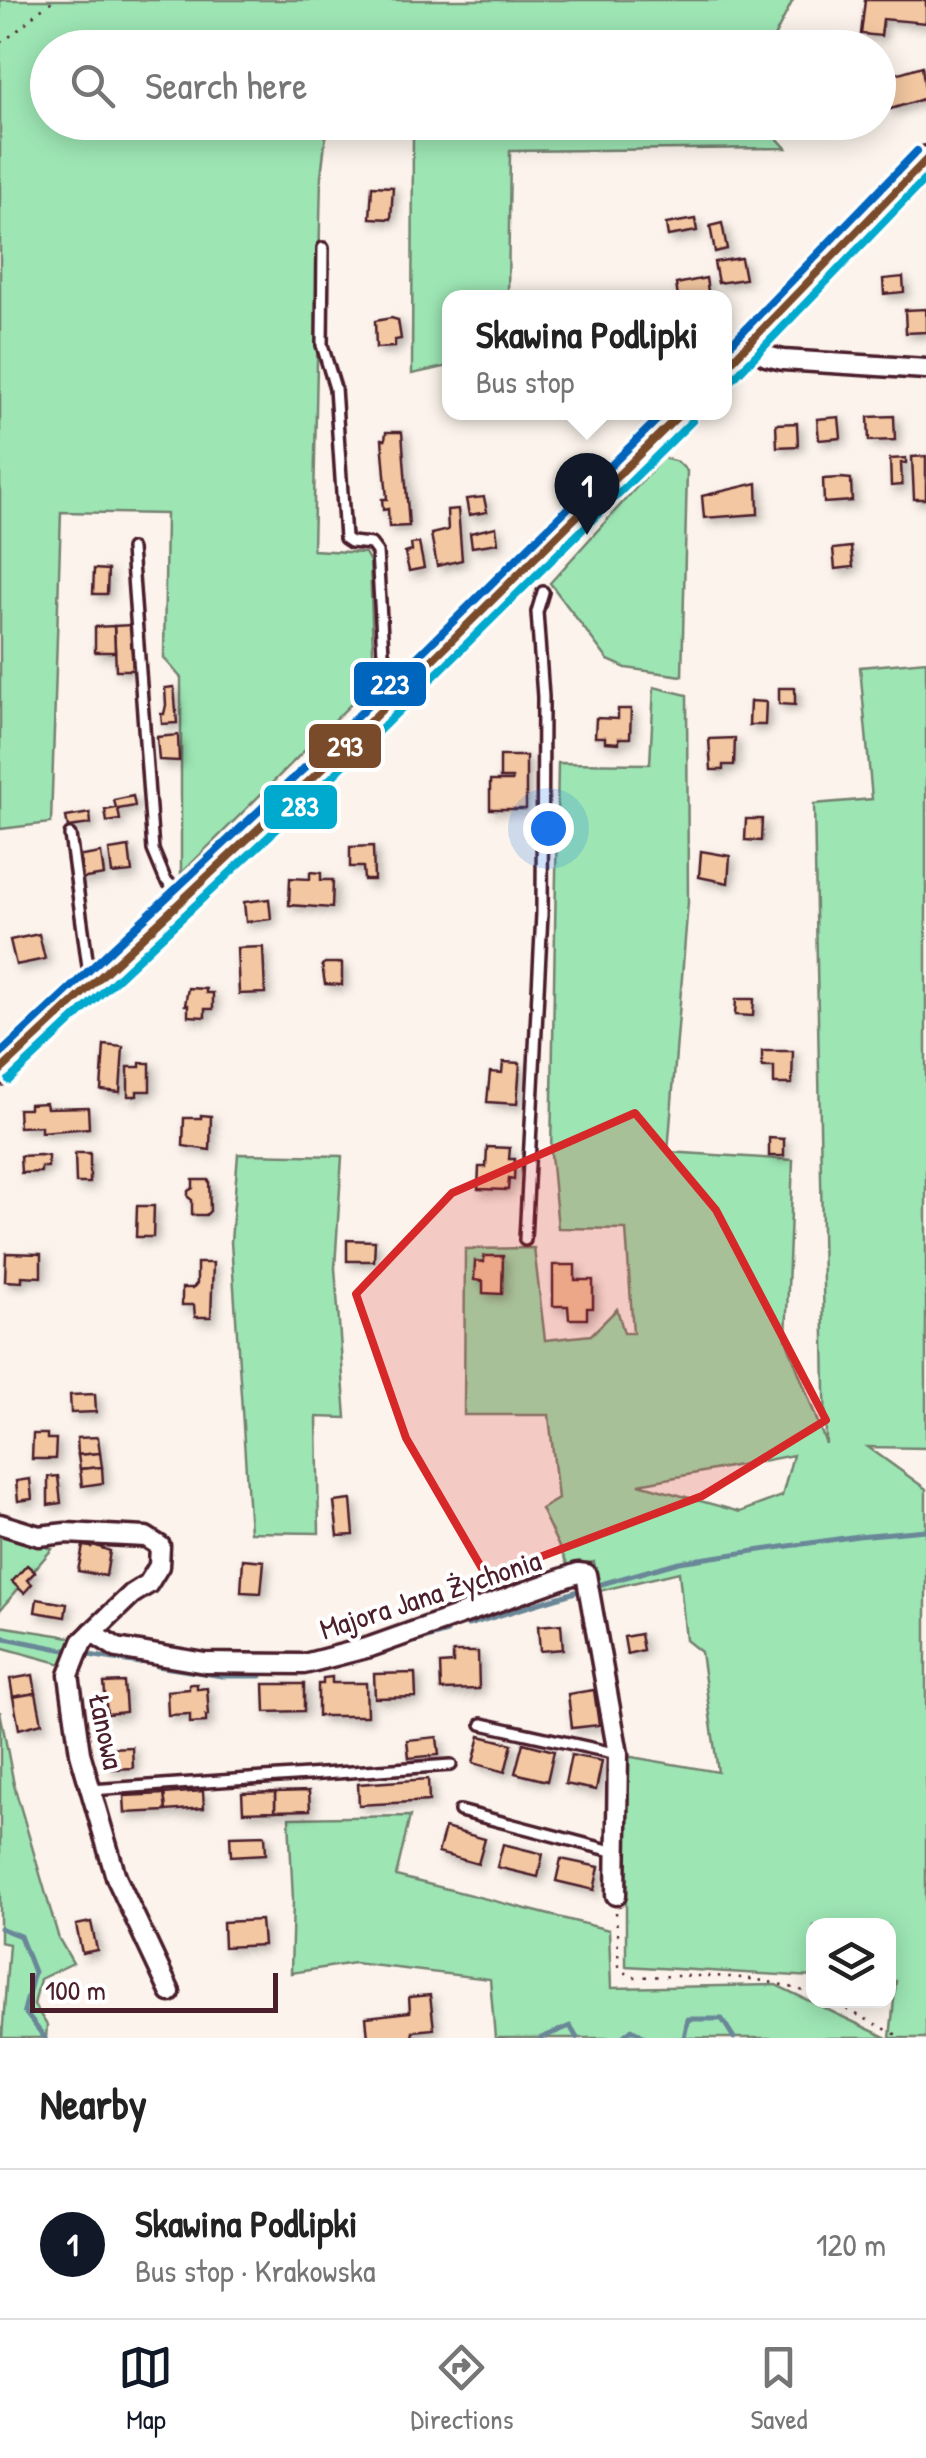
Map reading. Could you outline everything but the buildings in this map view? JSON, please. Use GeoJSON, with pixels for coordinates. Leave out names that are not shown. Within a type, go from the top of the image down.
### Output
{"type":"FeatureCollection","features":[{"type":"Feature","properties":{"kind":"main road"},"geometry":{"type":"LineString","coordinates":[[732,362],[926,160]]}},
{"type":"Feature","properties":{"kind":"main road"},"geometry":{"type":"LineString","coordinates":[[0,1070],[407,686],[675,420]]}},
{"type":"Feature","properties":{"kind":"street"},"geometry":{"type":"LineString","coordinates":[[749,345],[766,356],[783,360],[926,369]]}},
{"type":"Feature","properties":{"kind":"street","name":"Łanowa"},"geometry":{"type":"LineString","coordinates":[[0,1524],[39,1536],[66,1533],[146,1537],[160,1546],[159,1566],[148,1584],[82,1642],[69,1675],[80,1753],[116,1877],[170,1992]]}},
{"type":"Feature","properties":{"kind":"street","name":"Majora Jana Żychonia"},"geometry":{"type":"LineString","coordinates":[[92,1632],[116,1648],[205,1663],[304,1664],[370,1647],[578,1573],[586,1574],[618,1754],[616,1895]]}},
{"type":"Feature","properties":{"kind":"lane"},"geometry":{"type":"LineString","coordinates":[[323,248],[322,345],[335,388],[345,538],[371,544],[377,552],[383,653],[392,671],[407,686]]}},
{"type":"Feature","properties":{"kind":"lane"},"geometry":{"type":"LineString","coordinates":[[130,549],[153,850],[165,880],[185,898]]}},
{"type":"Feature","properties":{"kind":"lane"},"geometry":{"type":"LineString","coordinates":[[525,1240],[542,914],[542,654],[537,612],[543,592]]}},
{"type":"Feature","properties":{"kind":"lane"},"geometry":{"type":"LineString","coordinates":[[70,835],[91,986]]}},
{"type":"Feature","properties":{"kind":"lane"},"geometry":{"type":"LineString","coordinates":[[482,1724],[618,1754]]}},
{"type":"Feature","properties":{"kind":"lane"},"geometry":{"type":"LineString","coordinates":[[91,1790],[451,1765]]}},
{"type":"Feature","properties":{"kind":"lane"},"geometry":{"type":"LineString","coordinates":[[460,1811],[616,1852]]}},
{"type":"Feature","properties":{"kind":"path"},"geometry":{"type":"LineString","coordinates":[[0,42],[45,4],[56,0]]}},
{"type":"Feature","properties":{"kind":"path"},"geometry":{"type":"LineString","coordinates":[[616,1895],[619,1968],[631,1977],[722,1976],[779,1981],[806,1992]]}},
{"type":"Feature","properties":{"kind":"path"},"geometry":{"type":"LineString","coordinates":[[844,2008],[903,2038]]}},
{"type":"Feature","properties":{"kind":"highlighted area"},"geometry":{"type":"Polygon","coordinates":[[[635,1113],[716,1210],[826,1420],[702,1496],[487,1577],[406,1438],[356,1294],[452,1193],[635,1113]]]}},
{"type":"Feature","properties":{"kind":"green space"},"geometry":{"type":"Polygon","coordinates":[[[0,0],[793,0],[778,30],[30,30],[30,140],[325,140],[321,176],[313,550],[365,553],[370,562],[374,681],[181,874],[181,678],[164,658],[166,514],[61,512],[51,823],[0,829],[0,0]]]}},
{"type":"Feature","properties":{"kind":"green space"},"geometry":{"type":"Polygon","coordinates":[[[413,140],[779,140],[786,148],[510,151],[508,290],[442,290],[442,368],[412,374],[413,140]]]}},
{"type":"Feature","properties":{"kind":"green space"},"geometry":{"type":"Polygon","coordinates":[[[663,458],[678,462],[687,471],[682,676],[626,668],[608,660],[550,583],[663,458]]]}},
{"type":"Feature","properties":{"kind":"green space"},"geometry":{"type":"Polygon","coordinates":[[[926,661],[926,1448],[868,1447],[926,1489],[926,2038],[890,2038],[896,2008],[896,1918],[806,1918],[806,1977],[626,1966],[626,1756],[718,1772],[701,1652],[686,1640],[679,1572],[599,1591],[594,1562],[568,1566],[541,1509],[558,1499],[549,1415],[464,1415],[465,1249],[534,1248],[545,1340],[591,1335],[617,1309],[624,1333],[633,1333],[626,1229],[558,1228],[551,1154],[558,763],[650,764],[654,687],[687,695],[688,902],[668,1152],[793,1160],[786,1339],[826,1444],[814,804],[872,799],[860,667],[926,661]],[[793,1455],[639,1484],[740,1512],[782,1496],[793,1455]]]}},
{"type":"Feature","properties":{"kind":"green space"},"geometry":{"type":"Polygon","coordinates":[[[238,1154],[342,1156],[335,1268],[346,1418],[317,1417],[319,1533],[250,1532],[231,1242],[238,1154]]]}},
{"type":"Feature","properties":{"kind":"green space"},"geometry":{"type":"Polygon","coordinates":[[[0,1531],[52,1549],[0,1610],[0,1531]]]}},
{"type":"Feature","properties":{"kind":"green space"},"geometry":{"type":"Polygon","coordinates":[[[0,1626],[76,1638],[62,1664],[0,1647],[0,1626]]]}},
{"type":"Feature","properties":{"kind":"green space"},"geometry":{"type":"Polygon","coordinates":[[[0,1711],[14,1785],[59,1939],[73,1963],[40,1979],[34,2005],[47,2025],[46,2038],[2,2038],[9,1944],[0,1942],[0,1711]]]}},
{"type":"Feature","properties":{"kind":"green space"},"geometry":{"type":"Polygon","coordinates":[[[410,1816],[396,1876],[609,1930],[611,1988],[776,1985],[806,1999],[806,2008],[824,2008],[887,2038],[495,2038],[490,1979],[354,1963],[291,1973],[289,1818],[410,1816]]]}},
{"type":"Feature","properties":{"kind":"waterway"},"geometry":{"type":"LineString","coordinates":[[598,1585],[679,1562],[926,1530]]}},
{"type":"Feature","properties":{"kind":"waterway"},"geometry":{"type":"LineString","coordinates":[[468,1625],[582,1590]]}},
{"type":"Feature","properties":{"kind":"waterway"},"geometry":{"type":"LineString","coordinates":[[407,1644],[447,1632]]}},
{"type":"Feature","properties":{"kind":"waterway"},"geometry":{"type":"LineString","coordinates":[[0,1637],[70,1651]]}},
{"type":"Feature","properties":{"kind":"waterway"},"geometry":{"type":"LineString","coordinates":[[359,1660],[389,1651]]}},
{"type":"Feature","properties":{"kind":"waterway"},"geometry":{"type":"LineString","coordinates":[[83,1654],[139,1663]]}},
{"type":"Feature","properties":{"kind":"waterway"},"geometry":{"type":"LineString","coordinates":[[157,1666],[222,1676],[261,1676]]}},
{"type":"Feature","properties":{"kind":"waterway"},"geometry":{"type":"LineString","coordinates":[[0,1928],[20,1936],[34,1972],[24,2011],[45,2038]]}},
{"type":"Feature","properties":{"kind":"waterway"},"geometry":{"type":"LineString","coordinates":[[684,2038],[688,2019],[722,2019],[734,2038]]}},
{"type":"Feature","properties":{"kind":"waterway"},"geometry":{"type":"LineString","coordinates":[[541,2038],[570,2026],[577,2038]]}},
{"type":"Feature","properties":{"kind":"waterway"},"geometry":{"type":"LineString","coordinates":[[621,2038],[632,2029],[646,2038]]}},
{"type":"Feature","properties":{"kind":"transit line","name":"223"},"geometry":{"type":"LineString","coordinates":[[732,343],[917,151]]}},
{"type":"Feature","properties":{"kind":"transit line","name":"293"},"geometry":{"type":"LineString","coordinates":[[732,361],[926,160]]}},
{"type":"Feature","properties":{"kind":"transit line","name":"283"},"geometry":{"type":"LineString","coordinates":[[733,379],[926,178]]}},
{"type":"Feature","properties":{"kind":"transit line","name":"223"},"geometry":{"type":"LineString","coordinates":[[0,1054],[313,760],[657,420]]}},
{"type":"Feature","properties":{"kind":"transit line","name":"293"},"geometry":{"type":"LineString","coordinates":[[0,1071],[322,769],[674,420]]}},
{"type":"Feature","properties":{"kind":"transit line","name":"283"},"geometry":{"type":"LineString","coordinates":[[9,1080],[331,778],[692,421]]}},
{"type":"Feature","properties":{"kind":"place","name":"Skawina Podlipki"},"geometry":{"type":"Point","coordinates":[587,535]}}]}
